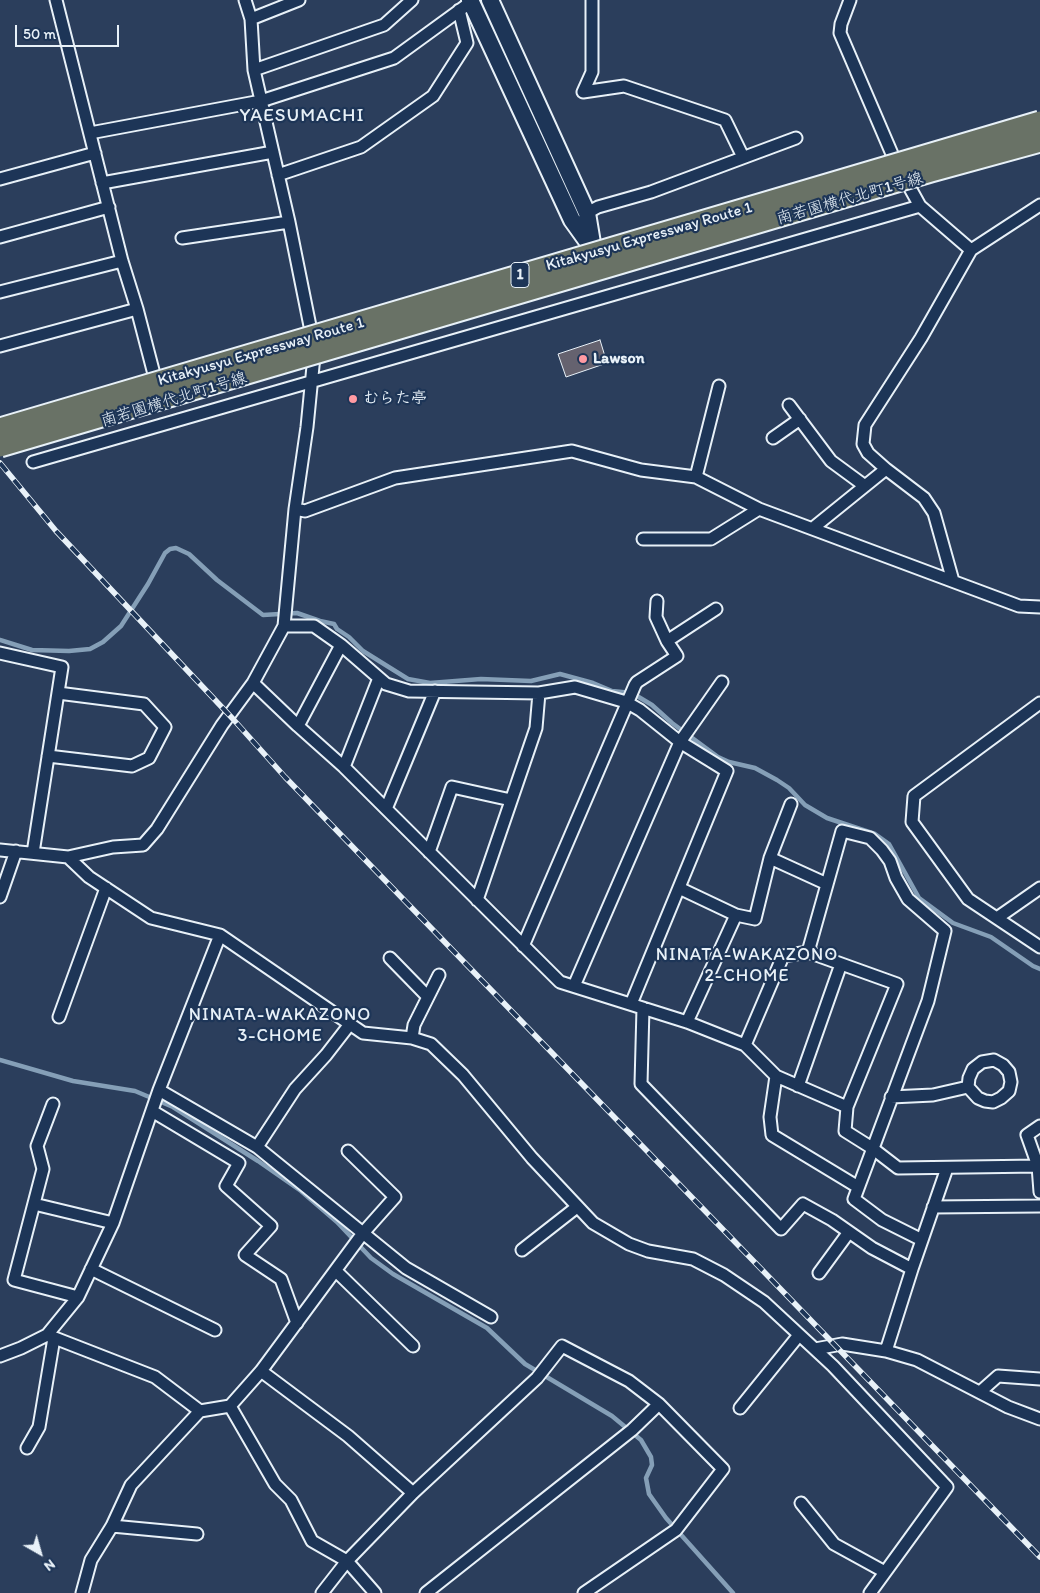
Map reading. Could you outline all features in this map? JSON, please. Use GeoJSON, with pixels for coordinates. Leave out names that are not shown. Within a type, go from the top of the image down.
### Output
{"type":"FeatureCollection","features":[{"type":"Feature","properties":{"kind":"highway","name":"Kitakyusyu Expressway Route 1"},"geometry":{"type":"LineString","coordinates":[[0,429],[1040,120]]}},
{"type":"Feature","properties":{"kind":"highway","name":"Kitakyusyu Expressway Route 1"},"geometry":{"type":"LineString","coordinates":[[0,446],[922,174],[1040,141]]}},
{"type":"Feature","properties":{"kind":"street"},"geometry":{"type":"LineString","coordinates":[[56,0],[122,260],[138,309],[155,378]]}},
{"type":"Feature","properties":{"kind":"street"},"geometry":{"type":"LineString","coordinates":[[0,850],[68,857],[113,847],[143,845],[157,829],[222,725],[253,682],[284,626],[295,509],[314,356],[311,331],[289,222],[254,70],[250,19],[245,0]]}},
{"type":"Feature","properties":{"kind":"street"},"geometry":{"type":"LineString","coordinates":[[250,19],[299,0]]}},
{"type":"Feature","properties":{"kind":"street"},"geometry":{"type":"LineString","coordinates":[[254,70],[384,25],[412,0]]}},
{"type":"Feature","properties":{"kind":"street"},"geometry":{"type":"LineString","coordinates":[[490,0],[587,213],[592,249]]}},
{"type":"Feature","properties":{"kind":"street"},"geometry":{"type":"LineString","coordinates":[[592,0],[592,72],[583,92],[624,86],[724,120],[743,157]]}},
{"type":"Feature","properties":{"kind":"street"},"geometry":{"type":"LineString","coordinates":[[850,0],[841,24],[840,33],[906,182],[920,206],[971,250]]}},
{"type":"Feature","properties":{"kind":"street"},"geometry":{"type":"LineString","coordinates":[[90,133],[261,101],[394,58],[467,4]]}},
{"type":"Feature","properties":{"kind":"street"},"geometry":{"type":"LineString","coordinates":[[278,175],[361,147],[433,96],[468,43],[467,4]]}},
{"type":"Feature","properties":{"kind":"street"},"geometry":{"type":"LineString","coordinates":[[467,4],[572,220],[592,249],[603,272]]}},
{"type":"Feature","properties":{"kind":"street","name":"南若園横代北町1号線"},"geometry":{"type":"LineString","coordinates":[[0,423],[1040,120]]}},
{"type":"Feature","properties":{"kind":"street"},"geometry":{"type":"LineString","coordinates":[[587,213],[598,207],[651,192],[796,138]]}},
{"type":"Feature","properties":{"kind":"street","name":"南若園横代北町1号線"},"geometry":{"type":"LineString","coordinates":[[0,454],[314,356],[906,182],[1040,146]]}},
{"type":"Feature","properties":{"kind":"street"},"geometry":{"type":"LineString","coordinates":[[102,183],[273,152]]}},
{"type":"Feature","properties":{"kind":"street"},"geometry":{"type":"LineString","coordinates":[[0,179],[95,153]]}},
{"type":"Feature","properties":{"kind":"street"},"geometry":{"type":"LineString","coordinates":[[953,581],[934,513],[924,498],[868,453],[863,444],[865,425],[922,338],[971,250],[1040,205]]}},
{"type":"Feature","properties":{"kind":"street"},"geometry":{"type":"LineString","coordinates":[[33,462],[311,380],[920,206]]}},
{"type":"Feature","properties":{"kind":"street"},"geometry":{"type":"LineString","coordinates":[[0,237],[109,207]]}},
{"type":"Feature","properties":{"kind":"street"},"geometry":{"type":"LineString","coordinates":[[182,238],[289,222]]}},
{"type":"Feature","properties":{"kind":"street"},"geometry":{"type":"LineString","coordinates":[[0,292],[122,260]]}},
{"type":"Feature","properties":{"kind":"street"},"geometry":{"type":"LineString","coordinates":[[0,346],[138,309]]}},
{"type":"Feature","properties":{"kind":"street"},"geometry":{"type":"LineString","coordinates":[[696,477],[719,386]]}},
{"type":"Feature","properties":{"kind":"street"},"geometry":{"type":"LineString","coordinates":[[789,405],[831,461],[865,486]]}},
{"type":"Feature","properties":{"kind":"street"},"geometry":{"type":"LineString","coordinates":[[774,438],[800,419]]}},
{"type":"Feature","properties":{"kind":"street"},"geometry":{"type":"LineString","coordinates":[[295,509],[304,511],[394,478],[572,451],[641,470],[696,477],[759,509],[1018,606],[1040,607]]}},
{"type":"Feature","properties":{"kind":"street"},"geometry":{"type":"LineString","coordinates":[[813,528],[886,469]]}},
{"type":"Feature","properties":{"kind":"street"},"geometry":{"type":"LineString","coordinates":[[643,539],[711,539],[759,509]]}},
{"type":"Feature","properties":{"kind":"street"},"geometry":{"type":"LineString","coordinates":[[523,946],[630,694],[637,682],[677,656],[656,617],[657,601]]}},
{"type":"Feature","properties":{"kind":"street"},"geometry":{"type":"LineString","coordinates":[[667,640],[716,609]]}},
{"type":"Feature","properties":{"kind":"street"},"geometry":{"type":"LineString","coordinates":[[284,626],[314,626],[341,645],[386,684],[409,691],[539,693],[575,687],[630,694]]}},
{"type":"Feature","properties":{"kind":"street"},"geometry":{"type":"LineString","coordinates":[[298,726],[341,645]]}},
{"type":"Feature","properties":{"kind":"street"},"geometry":{"type":"LineString","coordinates":[[0,655],[62,667],[33,853]]}},
{"type":"Feature","properties":{"kind":"street"},"geometry":{"type":"LineString","coordinates":[[344,767],[379,678]]}},
{"type":"Feature","properties":{"kind":"street"},"geometry":{"type":"LineString","coordinates":[[253,682],[344,767],[560,982],[687,1022],[745,1046],[776,1076],[847,1107]]}},
{"type":"Feature","properties":{"kind":"street"},"geometry":{"type":"LineString","coordinates":[[574,986],[682,740],[722,682]]}},
{"type":"Feature","properties":{"kind":"street"},"geometry":{"type":"LineString","coordinates":[[386,810],[435,691]]}},
{"type":"Feature","properties":{"kind":"street"},"geometry":{"type":"LineString","coordinates":[[48,756],[132,766],[149,758],[165,727],[144,704],[58,693]]}},
{"type":"Feature","properties":{"kind":"street"},"geometry":{"type":"LineString","coordinates":[[477,900],[536,728],[539,693]]}},
{"type":"Feature","properties":{"kind":"street"},"geometry":{"type":"LineString","coordinates":[[630,694],[640,710],[727,771],[630,1004]]}},
{"type":"Feature","properties":{"kind":"street"},"geometry":{"type":"LineString","coordinates":[[1040,703],[914,796],[912,822],[968,899],[1040,947]]}},
{"type":"Feature","properties":{"kind":"street"},"geometry":{"type":"LineString","coordinates":[[429,852],[452,787],[511,800]]}},
{"type":"Feature","properties":{"kind":"street"},"geometry":{"type":"LineString","coordinates":[[679,888],[736,915],[755,920],[770,858],[791,804]]}},
{"type":"Feature","properties":{"kind":"street"},"geometry":{"type":"LineString","coordinates":[[808,952],[842,831],[870,838],[890,861],[896,878],[908,898],[944,931],[928,1002],[854,1199],[882,1220],[922,1240]]}},
{"type":"Feature","properties":{"kind":"street"},"geometry":{"type":"LineString","coordinates":[[0,897],[16,851]]}},
{"type":"Feature","properties":{"kind":"street"},"geometry":{"type":"LineString","coordinates":[[68,857],[89,877],[151,918],[220,935],[363,1034],[412,1038],[431,1044],[463,1075],[532,1158],[593,1223],[629,1244],[648,1251],[693,1259],[724,1275],[764,1302],[815,1349],[947,1487],[870,1593]]}},
{"type":"Feature","properties":{"kind":"street"},"geometry":{"type":"LineString","coordinates":[[770,858],[827,884]]}},
{"type":"Feature","properties":{"kind":"street"},"geometry":{"type":"LineString","coordinates":[[59,1017],[106,888]]}},
{"type":"Feature","properties":{"kind":"street"},"geometry":{"type":"LineString","coordinates":[[997,918],[1040,888]]}},
{"type":"Feature","properties":{"kind":"street"},"geometry":{"type":"LineString","coordinates":[[687,1022],[736,915]]}},
{"type":"Feature","properties":{"kind":"street"},"geometry":{"type":"LineString","coordinates":[[27,1448],[39,1428],[51,1337],[78,1297],[113,1223],[159,1090],[220,935]]}},
{"type":"Feature","properties":{"kind":"street"},"geometry":{"type":"LineString","coordinates":[[745,1046],[783,956],[808,952],[896,984],[847,1107],[845,1130],[898,1168],[1038,1166]]}},
{"type":"Feature","properties":{"kind":"street"},"geometry":{"type":"LineString","coordinates":[[390,958],[428,997]]}},
{"type":"Feature","properties":{"kind":"street"},"geometry":{"type":"LineString","coordinates":[[798,1086],[841,964]]}},
{"type":"Feature","properties":{"kind":"street"},"geometry":{"type":"LineString","coordinates":[[412,1038],[414,1026],[439,975]]}},
{"type":"Feature","properties":{"kind":"street"},"geometry":{"type":"LineString","coordinates":[[643,1008],[641,1084],[781,1229],[803,1204],[872,1248],[912,1269]]}},
{"type":"Feature","properties":{"kind":"street"},"geometry":{"type":"LineString","coordinates":[[257,1147],[295,1089],[326,1055],[350,1024]]}},
{"type":"Feature","properties":{"kind":"street"},"geometry":{"type":"LineString","coordinates":[[776,1076],[770,1117],[772,1135],[858,1187]]}},
{"type":"Feature","properties":{"kind":"street"},"geometry":{"type":"LineString","coordinates":[[891,1097],[933,1095],[968,1087]]}},
{"type":"Feature","properties":{"kind":"street"},"geometry":{"type":"LineString","coordinates":[[159,1090],[257,1147],[406,1268],[491,1317]]}},
{"type":"Feature","properties":{"kind":"street"},"geometry":{"type":"LineString","coordinates":[[52,1104],[37,1146],[43,1169],[14,1280],[78,1297]]}},
{"type":"Feature","properties":{"kind":"street"},"geometry":{"type":"LineString","coordinates":[[152,1112],[239,1163],[226,1186],[271,1226],[245,1255],[281,1279],[297,1323]]}},
{"type":"Feature","properties":{"kind":"street"},"geometry":{"type":"LineString","coordinates":[[1040,1126],[1027,1135],[1038,1166],[1040,1192]]}},
{"type":"Feature","properties":{"kind":"street"},"geometry":{"type":"LineString","coordinates":[[82,1593],[91,1560],[112,1526],[131,1485],[200,1411],[230,1406],[261,1371],[363,1233],[395,1197],[348,1151]]}},
{"type":"Feature","properties":{"kind":"street"},"geometry":{"type":"LineString","coordinates":[[886,1351],[947,1168]]}},
{"type":"Feature","properties":{"kind":"street"},"geometry":{"type":"LineString","coordinates":[[34,1204],[113,1223]]}},
{"type":"Feature","properties":{"kind":"street"},"geometry":{"type":"LineString","coordinates":[[522,1250],[577,1206]]}},
{"type":"Feature","properties":{"kind":"street"},"geometry":{"type":"LineString","coordinates":[[934,1207],[1040,1206]]}},
{"type":"Feature","properties":{"kind":"street"},"geometry":{"type":"LineString","coordinates":[[819,1273],[849,1232]]}},
{"type":"Feature","properties":{"kind":"street"},"geometry":{"type":"LineString","coordinates":[[91,1269],[214,1330]]}},
{"type":"Feature","properties":{"kind":"street"},"geometry":{"type":"LineString","coordinates":[[336,1271],[413,1346]]}},
{"type":"Feature","properties":{"kind":"street"},"geometry":{"type":"LineString","coordinates":[[740,1408],[799,1335]]}},
{"type":"Feature","properties":{"kind":"street"},"geometry":{"type":"LineString","coordinates":[[0,1356],[51,1337],[155,1377],[200,1411]]}},
{"type":"Feature","properties":{"kind":"street"},"geometry":{"type":"LineString","coordinates":[[815,1349],[842,1344],[886,1351],[917,1360],[1008,1407],[1040,1420]]}},
{"type":"Feature","properties":{"kind":"street"},"geometry":{"type":"LineString","coordinates":[[322,1593],[347,1561],[413,1493],[537,1378],[562,1346],[629,1381],[659,1404],[723,1469],[676,1530],[584,1593]]}},
{"type":"Feature","properties":{"kind":"street"},"geometry":{"type":"LineString","coordinates":[[261,1371],[348,1436],[413,1493]]}},
{"type":"Feature","properties":{"kind":"street"},"geometry":{"type":"LineString","coordinates":[[980,1392],[998,1376],[1040,1380]]}},
{"type":"Feature","properties":{"kind":"street"},"geometry":{"type":"LineString","coordinates":[[426,1593],[632,1430],[659,1404]]}},
{"type":"Feature","properties":{"kind":"street"},"geometry":{"type":"LineString","coordinates":[[230,1406],[275,1484],[291,1500],[312,1541],[347,1561],[375,1593]]}},
{"type":"Feature","properties":{"kind":"street"},"geometry":{"type":"LineString","coordinates":[[801,1503],[834,1544],[885,1572]]}},
{"type":"Feature","properties":{"kind":"street"},"geometry":{"type":"LineString","coordinates":[[112,1526],[197,1534]]}},
{"type":"Feature","properties":{"kind":"building","name":"Lawson"},"geometry":{"type":"Polygon","coordinates":[[[600,340],[607,363],[566,377],[558,354],[600,340]]]}},
{"type":"Feature","properties":{"kind":"waterway"},"geometry":{"type":"LineString","coordinates":[[0,640],[32,650],[69,651],[90,649],[103,642],[121,626],[165,553],[170,549],[176,548],[189,554],[217,580],[263,615],[297,613],[334,624],[337,629],[349,637],[363,651],[408,679],[430,683],[481,679],[531,681],[560,674],[593,683],[612,691],[632,693],[652,705],[672,723],[718,757],[729,762],[755,768],[777,780],[789,788],[805,805],[827,818],[875,834],[889,844],[919,898],[953,923],[991,937],[1040,969]]}},
{"type":"Feature","properties":{"kind":"waterway"},"geometry":{"type":"LineString","coordinates":[[0,1060],[73,1081],[135,1091],[173,1107],[301,1191],[337,1222],[371,1258],[393,1274],[487,1328],[525,1364],[612,1416],[641,1440],[651,1457],[652,1465],[646,1478],[649,1494],[666,1518],[733,1593]]}},
{"type":"Feature","properties":{"kind":"railway"},"geometry":{"type":"LineString","coordinates":[[0,463],[56,531],[285,777],[1040,1557]]}},
{"type":"Feature","properties":{"kind":"place","name":"Lawson"},"geometry":{"type":"Point","coordinates":[583,359]}},
{"type":"Feature","properties":{"kind":"place","name":"むらた亭"},"geometry":{"type":"Point","coordinates":[353,399]}},
{"type":"Feature","properties":{"kind":"district","name":"YAESUMACHI"},"geometry":{"type":"Point","coordinates":[302,116]}},
{"type":"Feature","properties":{"kind":"district","name":"NINATA-WAKAZONO 2-CHOME"},"geometry":{"type":"Point","coordinates":[747,965]}},
{"type":"Feature","properties":{"kind":"district","name":"NINATA-WAKAZONO 3-CHOME"},"geometry":{"type":"Point","coordinates":[280,1025]}}]}
